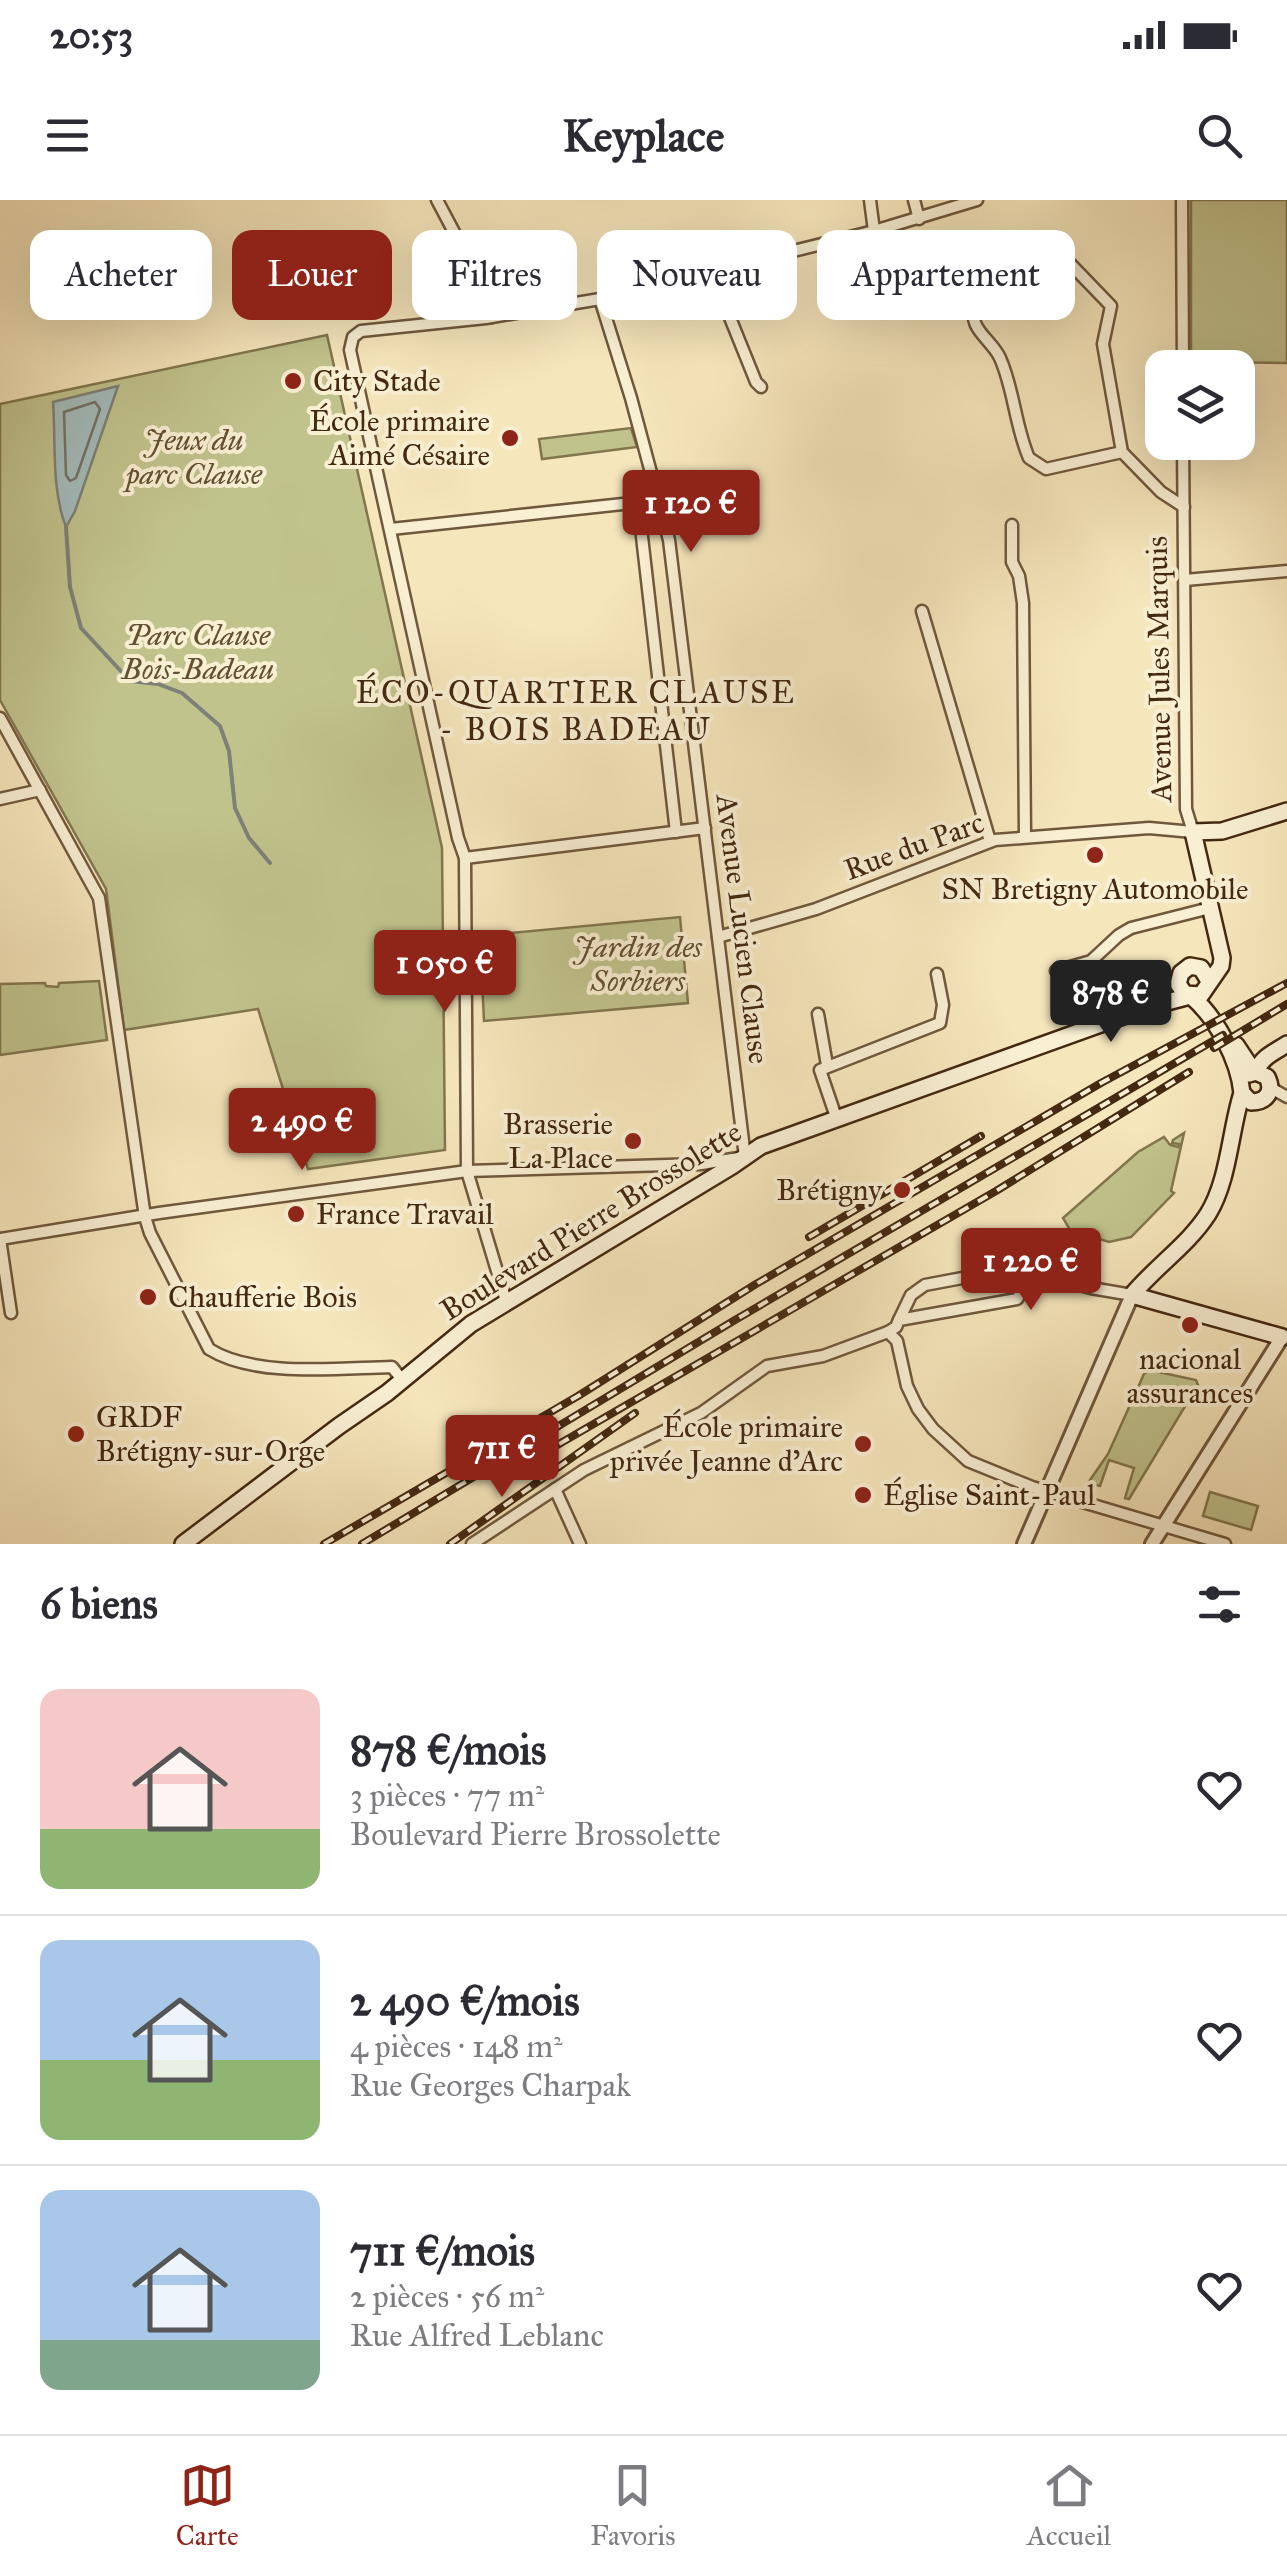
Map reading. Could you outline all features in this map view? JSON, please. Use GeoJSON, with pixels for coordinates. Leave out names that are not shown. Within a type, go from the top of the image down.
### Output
{"type":"FeatureCollection","features":[{"type":"Feature","properties":{"kind":"main road"},"geometry":{"type":"LineString","coordinates":[[1193,832],[1222,831],[1287,812]]}},
{"type":"Feature","properties":{"kind":"main road","name":"Avenue Jules Marquis"},"geometry":{"type":"LineString","coordinates":[[1193,832],[1221,952],[1221,966],[1206,979]]}},
{"type":"Feature","properties":{"kind":"main road"},"geometry":{"type":"LineString","coordinates":[[1190,966],[1206,979],[1216,1012],[1255,1081],[1210,1017],[1180,989],[1180,973],[1190,966]]}},
{"type":"Feature","properties":{"kind":"main road"},"geometry":{"type":"LineString","coordinates":[[1191,996],[1201,995],[1206,979]]}},
{"type":"Feature","properties":{"kind":"main road","name":"Boulevard Pierre Brossolette"},"geometry":{"type":"LineString","coordinates":[[183,1544],[471,1324],[760,1146],[1191,996]]}},
{"type":"Feature","properties":{"kind":"main road"},"geometry":{"type":"LineString","coordinates":[[1283,1047],[1255,1081],[1210,1211],[1187,1240],[1132,1294],[1285,1333]]}},
{"type":"Feature","properties":{"kind":"street"},"geometry":{"type":"LineString","coordinates":[[437,200],[453,230]]}},
{"type":"Feature","properties":{"kind":"street"},"geometry":{"type":"LineString","coordinates":[[870,200],[874,230]]}},
{"type":"Feature","properties":{"kind":"street"},"geometry":{"type":"LineString","coordinates":[[914,200],[919,218]]}},
{"type":"Feature","properties":{"kind":"street"},"geometry":{"type":"LineString","coordinates":[[877,230],[977,200]]}},
{"type":"Feature","properties":{"kind":"street"},"geometry":{"type":"LineString","coordinates":[[1182,200],[1183,350]]}},
{"type":"Feature","properties":{"kind":"street"},"geometry":{"type":"LineString","coordinates":[[1122,452],[1046,469],[1030,458],[1002,361],[974,324],[972,314],[976,304],[1022,255],[1034,250],[1058,251],[1111,306],[1102,344],[1122,452],[1161,492],[1184,508]]}},
{"type":"Feature","properties":{"kind":"street"},"geometry":{"type":"LineString","coordinates":[[462,320],[361,330],[353,337],[350,350],[465,858],[466,1171],[506,1301]]}},
{"type":"Feature","properties":{"kind":"street","name":"Avenue Lucien Clause"},"geometry":{"type":"LineString","coordinates":[[606,320],[660,500],[671,556],[745,1157]]}},
{"type":"Feature","properties":{"kind":"street"},"geometry":{"type":"LineString","coordinates":[[731,320],[761,387]]}},
{"type":"Feature","properties":{"kind":"street","name":"Avenue Jules Marquis"},"geometry":{"type":"LineString","coordinates":[[1184,460],[1186,808],[1193,832]]}},
{"type":"Feature","properties":{"kind":"street"},"geometry":{"type":"LineString","coordinates":[[391,529],[660,500]]}},
{"type":"Feature","properties":{"kind":"street"},"geometry":{"type":"LineString","coordinates":[[638,502],[676,832]]}},
{"type":"Feature","properties":{"kind":"street"},"geometry":{"type":"LineString","coordinates":[[1012,526],[1012,562],[1019,576],[1023,603],[1025,837]]}},
{"type":"Feature","properties":{"kind":"street"},"geometry":{"type":"LineString","coordinates":[[1185,580],[1287,571]]}},
{"type":"Feature","properties":{"kind":"street"},"geometry":{"type":"LineString","coordinates":[[922,611],[990,841]]}},
{"type":"Feature","properties":{"kind":"street"},"geometry":{"type":"LineString","coordinates":[[0,718],[99,898],[144,1216],[209,1350],[264,1366],[392,1367],[402,1380]]}},
{"type":"Feature","properties":{"kind":"street"},"geometry":{"type":"LineString","coordinates":[[0,799],[40,790]]}},
{"type":"Feature","properties":{"kind":"street"},"geometry":{"type":"LineString","coordinates":[[465,858],[705,828]]}},
{"type":"Feature","properties":{"kind":"street","name":"Rue du Parc"},"geometry":{"type":"LineString","coordinates":[[718,937],[816,909],[990,841],[1148,828],[1193,832]]}},
{"type":"Feature","properties":{"kind":"street"},"geometry":{"type":"LineString","coordinates":[[1056,971],[1090,961],[1124,931],[1210,908]]}},
{"type":"Feature","properties":{"kind":"street"},"geometry":{"type":"LineString","coordinates":[[836,1117],[820,1074],[822,1068],[940,1023],[943,1006],[937,974]]}},
{"type":"Feature","properties":{"kind":"street"},"geometry":{"type":"LineString","coordinates":[[818,1014],[827,1065]]}},
{"type":"Feature","properties":{"kind":"street"},"geometry":{"type":"LineString","coordinates":[[1255,1081],[1287,1096]]}},
{"type":"Feature","properties":{"kind":"street"},"geometry":{"type":"LineString","coordinates":[[11,1313],[0,1239],[466,1171],[701,1164],[745,1157]]}},
{"type":"Feature","properties":{"kind":"street"},"geometry":{"type":"LineString","coordinates":[[472,1544],[620,1451],[701,1413],[767,1366],[833,1352],[888,1332],[896,1327],[912,1295],[925,1285],[1005,1270],[1035,1272],[1132,1294],[1024,1544]]}},
{"type":"Feature","properties":{"kind":"street"},"geometry":{"type":"LineString","coordinates":[[899,1320],[1017,1299],[1035,1272]]}},
{"type":"Feature","properties":{"kind":"street"},"geometry":{"type":"LineString","coordinates":[[888,1332],[897,1342],[911,1397],[943,1439],[978,1467],[1046,1492],[1225,1544]]}},
{"type":"Feature","properties":{"kind":"street"},"geometry":{"type":"LineString","coordinates":[[1152,1544],[1285,1333]]}},
{"type":"Feature","properties":{"kind":"street"},"geometry":{"type":"LineString","coordinates":[[554,1489],[580,1544]]}},
{"type":"Feature","properties":{"kind":"green space"},"geometry":{"type":"Polygon","coordinates":[[[1191,200],[1287,200],[1287,363],[1255,363],[1255,350],[1191,350],[1191,200]]]}},
{"type":"Feature","properties":{"kind":"green space","name":"Parc Clause Bois-Badeau"},"geometry":{"type":"Polygon","coordinates":[[[327,335],[442,848],[445,1150],[308,1169],[258,1009],[124,1030],[106,889],[0,700],[0,404],[327,335]]]}},
{"type":"Feature","properties":{"kind":"green space"},"geometry":{"type":"Polygon","coordinates":[[[631,428],[637,447],[542,459],[539,439],[631,428]]]}},
{"type":"Feature","properties":{"kind":"green space","name":"Jardin des Sorbiers"},"geometry":{"type":"Polygon","coordinates":[[[680,917],[688,1003],[484,1021],[480,936],[680,917]]]}},
{"type":"Feature","properties":{"kind":"green space"},"geometry":{"type":"Polygon","coordinates":[[[99,981],[107,1040],[0,1055],[0,984],[45,983],[58,987],[59,983],[99,981]]]}},
{"type":"Feature","properties":{"kind":"green space"},"geometry":{"type":"Polygon","coordinates":[[[1184,1133],[1171,1191],[1174,1193],[1131,1237],[1109,1242],[1070,1230],[1063,1218],[1138,1152],[1164,1137],[1170,1145],[1178,1147],[1173,1140],[1184,1133]]]}},
{"type":"Feature","properties":{"kind":"green space"},"geometry":{"type":"Polygon","coordinates":[[[1149,1370],[1196,1380],[1198,1385],[1129,1499],[1125,1498],[1134,1468],[1109,1460],[1100,1486],[1088,1483],[1108,1454],[1149,1370]]]}},
{"type":"Feature","properties":{"kind":"green space"},"geometry":{"type":"Polygon","coordinates":[[[1210,1492],[1258,1506],[1251,1530],[1203,1516],[1210,1492]]]}},
{"type":"Feature","properties":{"kind":"water"},"geometry":{"type":"Polygon","coordinates":[[[118,386],[66,527],[56,481],[53,402],[118,386]]]}},
{"type":"Feature","properties":{"kind":"waterway"},"geometry":{"type":"LineString","coordinates":[[66,527],[70,587],[81,628],[130,681],[158,684],[182,693],[220,726],[229,751],[235,808],[249,838],[270,863]]}},
{"type":"Feature","properties":{"kind":"railway"},"geometry":{"type":"LineString","coordinates":[[324,1544],[578,1396],[756,1284],[1101,1083],[1287,983]]}},
{"type":"Feature","properties":{"kind":"railway"},"geometry":{"type":"LineString","coordinates":[[1214,1048],[1287,1004]]}},
{"type":"Feature","properties":{"kind":"railway"},"geometry":{"type":"LineString","coordinates":[[362,1544],[735,1320],[1223,1035]]}},
{"type":"Feature","properties":{"kind":"railway"},"geometry":{"type":"LineString","coordinates":[[521,1466],[996,1191],[1189,1072]]}},
{"type":"Feature","properties":{"kind":"railway"},"geometry":{"type":"LineString","coordinates":[[809,1237],[981,1136]]}},
{"type":"Feature","properties":{"kind":"railway"},"geometry":{"type":"LineString","coordinates":[[450,1544],[635,1413]]}},
{"type":"Feature","properties":{"kind":"place","name":"City Stade"},"geometry":{"type":"Point","coordinates":[293,381]}},
{"type":"Feature","properties":{"kind":"place","name":"École primaire Aimé Césaire"},"geometry":{"type":"Point","coordinates":[510,438]}},
{"type":"Feature","properties":{"kind":"place","name":"SN Bretigny Automobile"},"geometry":{"type":"Point","coordinates":[1095,855]}},
{"type":"Feature","properties":{"kind":"place","name":"Brasserie La Place"},"geometry":{"type":"Point","coordinates":[633,1141]}},
{"type":"Feature","properties":{"kind":"place","name":"Brétigny"},"geometry":{"type":"Point","coordinates":[902,1190]}},
{"type":"Feature","properties":{"kind":"place","name":"France Travail"},"geometry":{"type":"Point","coordinates":[296,1214]}},
{"type":"Feature","properties":{"kind":"place","name":"Chaufferie Bois"},"geometry":{"type":"Point","coordinates":[148,1297]}},
{"type":"Feature","properties":{"kind":"place","name":"nacional assurances"},"geometry":{"type":"Point","coordinates":[1190,1325]}},
{"type":"Feature","properties":{"kind":"place","name":"GRDF Brétigny-sur-Orge"},"geometry":{"type":"Point","coordinates":[76,1434]}},
{"type":"Feature","properties":{"kind":"place","name":"École primaire privée Jeanne d'Arc"},"geometry":{"type":"Point","coordinates":[863,1444]}},
{"type":"Feature","properties":{"kind":"place","name":"Église Saint-Paul"},"geometry":{"type":"Point","coordinates":[863,1495]}},
{"type":"Feature","properties":{"kind":"district","name":"ÉCO-QUARTIER CLAUSE - BOIS BADEAU"},"geometry":{"type":"Point","coordinates":[576,710]}},
{"type":"Feature","properties":{"kind":"park label","name":"Jeux du parc Clause"},"geometry":{"type":"Point","coordinates":[194,457]}}]}
